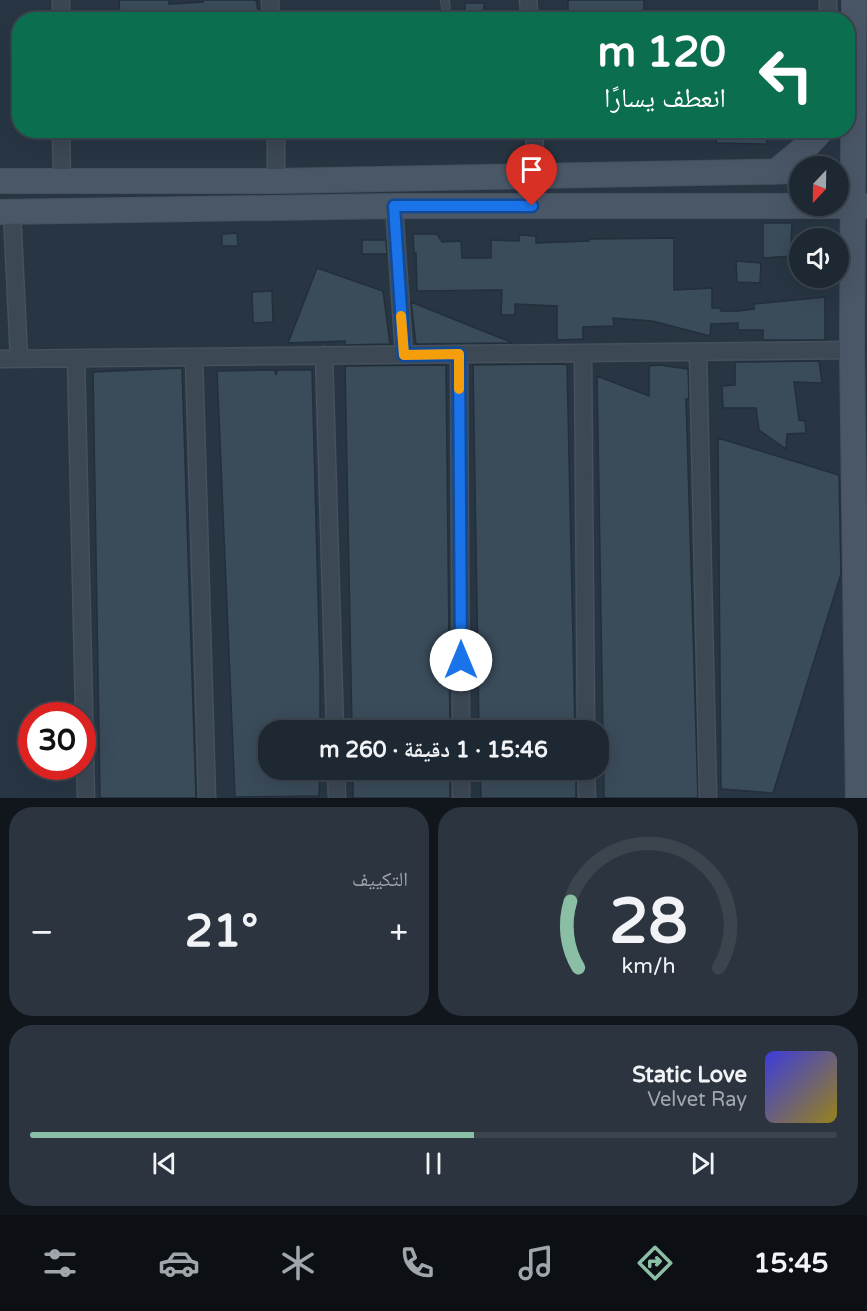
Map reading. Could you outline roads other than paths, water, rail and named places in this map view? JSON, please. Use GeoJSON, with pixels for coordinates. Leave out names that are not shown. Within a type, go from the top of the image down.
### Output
{"type":"FeatureCollection","features":[{"type":"Feature","properties":{"kind":"main road"},"geometry":{"type":"LineString","coordinates":[[775,172],[814,138]]}},
{"type":"Feature","properties":{"kind":"main road"},"geometry":{"type":"LineString","coordinates":[[852,138],[853,171],[860,206],[852,350],[858,798]]}},
{"type":"Feature","properties":{"kind":"main road"},"geometry":{"type":"LineString","coordinates":[[0,181],[276,181],[789,171]]}},
{"type":"Feature","properties":{"kind":"main road"},"geometry":{"type":"LineString","coordinates":[[175,209],[184,197],[184,191],[178,181]]}},
{"type":"Feature","properties":{"kind":"main road"},"geometry":{"type":"LineString","coordinates":[[243,181],[234,195],[239,206],[244,208]]}},
{"type":"Feature","properties":{"kind":"main road"},"geometry":{"type":"LineString","coordinates":[[6,212],[394,206],[860,206]]}},
{"type":"Feature","properties":{"kind":"street"},"geometry":{"type":"LineString","coordinates":[[61,138],[62,180]]}},
{"type":"Feature","properties":{"kind":"street"},"geometry":{"type":"LineString","coordinates":[[276,138],[276,181]]}},
{"type":"Feature","properties":{"kind":"street"},"geometry":{"type":"LineString","coordinates":[[534,138],[536,177]]}},
{"type":"Feature","properties":{"kind":"street"},"geometry":{"type":"LineString","coordinates":[[394,206],[404,355]]}},
{"type":"Feature","properties":{"kind":"street"},"geometry":{"type":"LineString","coordinates":[[6,212],[19,358]]}},
{"type":"Feature","properties":{"kind":"street"},"geometry":{"type":"LineString","coordinates":[[0,359],[852,350]]}},
{"type":"Feature","properties":{"kind":"street"},"geometry":{"type":"LineString","coordinates":[[698,352],[708,798]]}},
{"type":"Feature","properties":{"kind":"street"},"geometry":{"type":"LineString","coordinates":[[583,353],[586,720]]}},
{"type":"Feature","properties":{"kind":"street"},"geometry":{"type":"LineString","coordinates":[[459,354],[461,720]]}},
{"type":"Feature","properties":{"kind":"street"},"geometry":{"type":"LineString","coordinates":[[324,356],[335,720]]}},
{"type":"Feature","properties":{"kind":"street"},"geometry":{"type":"LineString","coordinates":[[194,357],[207,798]]}},
{"type":"Feature","properties":{"kind":"street"},"geometry":{"type":"LineString","coordinates":[[76,358],[86,798]]}},
{"type":"Feature","properties":{"kind":"street"},"geometry":{"type":"LineString","coordinates":[[336,780],[337,798]]}},
{"type":"Feature","properties":{"kind":"street"},"geometry":{"type":"LineString","coordinates":[[461,780],[461,798]]}},
{"type":"Feature","properties":{"kind":"street"},"geometry":{"type":"LineString","coordinates":[[586,780],[587,798]]}}]}
